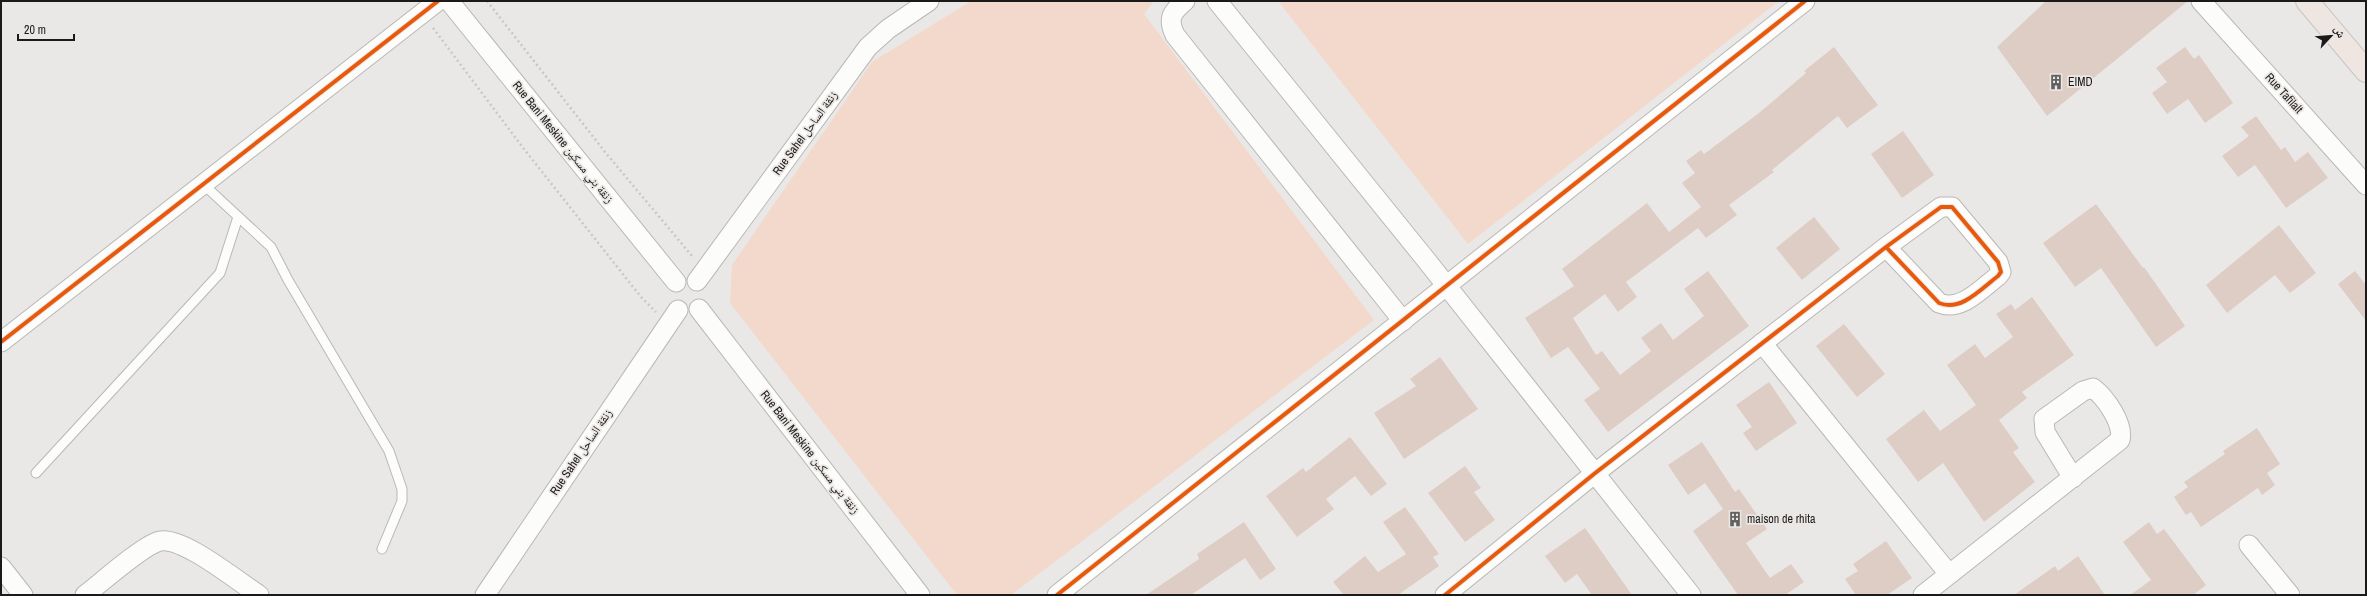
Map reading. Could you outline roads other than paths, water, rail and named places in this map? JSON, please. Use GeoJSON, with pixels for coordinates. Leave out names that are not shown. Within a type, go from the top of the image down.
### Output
{"type":"FeatureCollection","features":[{"type":"Feature","properties":{"kind":"highway"},"geometry":{"type":"LineString","coordinates":[[2307,1],[2366,71]]}},
{"type":"Feature","properties":{"kind":"street"},"geometry":{"type":"LineString","coordinates":[[1,342],[438,1]]}},
{"type":"Feature","properties":{"kind":"street","name":"Rue Bani Meskine زنقة بني مسكين"},"geometry":{"type":"LineString","coordinates":[[449,1],[676,282]]}},
{"type":"Feature","properties":{"kind":"street","name":"Rue Sahel زنقة الساحل"},"geometry":{"type":"LineString","coordinates":[[697,281],[868,47],[888,29],[929,1]]}},
{"type":"Feature","properties":{"kind":"street"},"geometry":{"type":"LineString","coordinates":[[1185,1],[1172,12],[1170,18],[1175,35],[1403,321]]}},
{"type":"Feature","properties":{"kind":"street"},"geometry":{"type":"LineString","coordinates":[[1217,1],[1448,288],[1691,595]]}},
{"type":"Feature","properties":{"kind":"street"},"geometry":{"type":"LineString","coordinates":[[1057,595],[1403,321],[1448,288],[1805,1]]}},
{"type":"Feature","properties":{"kind":"street","name":"Rue Tafilalt"},"geometry":{"type":"LineString","coordinates":[[2201,1],[2366,184]]}},
{"type":"Feature","properties":{"kind":"street"},"geometry":{"type":"LineString","coordinates":[[1445,595],[1594,474],[1886,247],[1941,207],[1952,207],[1998,262],[2000,272],[1998,276],[1963,303],[1947,306],[1939,303],[1886,247]]}},
{"type":"Feature","properties":{"kind":"street"},"geometry":{"type":"LineString","coordinates":[[688,278],[697,281],[704,288],[706,294],[705,301],[699,309],[673,317],[670,293],[676,282],[688,278]]}},
{"type":"Feature","properties":{"kind":"street","name":"Rue Bani Meskine زنقة بني مسكين"},"geometry":{"type":"LineString","coordinates":[[699,309],[920,595]]}},
{"type":"Feature","properties":{"kind":"street","name":"Rue Sahel زنقة الساحل"},"geometry":{"type":"LineString","coordinates":[[485,595],[673,317]]}},
{"type":"Feature","properties":{"kind":"street"},"geometry":{"type":"LineString","coordinates":[[1762,343],[1949,574]]}},
{"type":"Feature","properties":{"kind":"street"},"geometry":{"type":"LineString","coordinates":[[1923,595],[2073,478],[2120,440],[2122,435],[2118,422],[2099,392],[2093,388],[2083,391],[2044,419],[2043,424],[2045,432],[2073,478]]}},
{"type":"Feature","properties":{"kind":"street"},"geometry":{"type":"LineString","coordinates":[[85,595],[147,548],[159,542],[172,541],[186,546],[259,595]]}},
{"type":"Feature","properties":{"kind":"street"},"geometry":{"type":"LineString","coordinates":[[2249,545],[2290,595]]}},
{"type":"Feature","properties":{"kind":"street"},"geometry":{"type":"LineString","coordinates":[[1,567],[23,595]]}},
{"type":"Feature","properties":{"kind":"lane"},"geometry":{"type":"LineString","coordinates":[[203,184],[271,248],[288,280],[389,450],[402,489],[402,501],[382,549]]}},
{"type":"Feature","properties":{"kind":"lane"},"geometry":{"type":"LineString","coordinates":[[36,473],[220,273],[238,217]]}},
{"type":"Feature","properties":{"kind":"place","name":"EIMD"},"geometry":{"type":"Point","coordinates":[2056,82]}},
{"type":"Feature","properties":{"kind":"place","name":"maison de rhita"},"geometry":{"type":"Point","coordinates":[1735,519]}}]}
